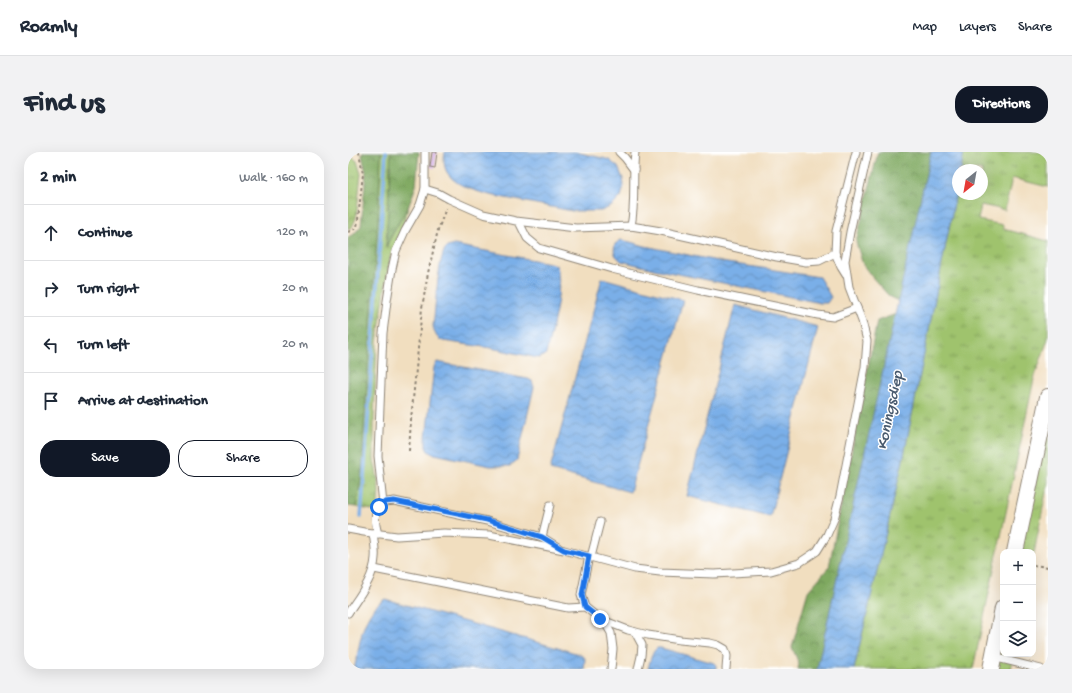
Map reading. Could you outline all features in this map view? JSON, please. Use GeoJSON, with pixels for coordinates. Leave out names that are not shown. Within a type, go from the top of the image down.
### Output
{"type":"FeatureCollection","features":[{"type":"Feature","properties":{"kind":"street"},"geometry":{"type":"LineString","coordinates":[[1015,549],[1048,397]]}},
{"type":"Feature","properties":{"kind":"street"},"geometry":{"type":"LineString","coordinates":[[992,663],[1000,621]]}},
{"type":"Feature","properties":{"kind":"lane"},"geometry":{"type":"LineString","coordinates":[[383,504],[378,456],[387,301],[396,251],[420,205],[425,189],[425,152]]}},
{"type":"Feature","properties":{"kind":"lane"},"geometry":{"type":"LineString","coordinates":[[619,152],[634,170]]}},
{"type":"Feature","properties":{"kind":"lane"},"geometry":{"type":"LineString","coordinates":[[631,226],[633,216],[635,152]]}},
{"type":"Feature","properties":{"kind":"lane"},"geometry":{"type":"LineString","coordinates":[[848,277],[841,267],[835,253],[836,231],[856,152]]}},
{"type":"Feature","properties":{"kind":"lane"},"geometry":{"type":"LineString","coordinates":[[348,529],[397,536],[444,533],[489,535],[564,550],[635,569],[660,572],[714,574],[771,571],[799,563],[817,551],[828,535],[834,520],[865,367],[867,341],[862,321],[849,287],[845,261],[868,152]]}},
{"type":"Feature","properties":{"kind":"lane"},"geometry":{"type":"LineString","coordinates":[[425,189],[438,193],[483,214],[519,222],[576,228],[631,226],[806,262],[819,261],[835,253]]}},
{"type":"Feature","properties":{"kind":"lane"},"geometry":{"type":"LineString","coordinates":[[519,222],[527,238],[539,248],[612,270],[818,315],[833,317],[857,308]]}},
{"type":"Feature","properties":{"kind":"lane"},"geometry":{"type":"LineString","coordinates":[[348,613],[365,588],[374,569],[376,556],[375,515],[379,507],[385,502],[394,501],[487,520],[542,537],[564,550]]}},
{"type":"Feature","properties":{"kind":"lane"},"geometry":{"type":"LineString","coordinates":[[542,537],[550,505]]}},
{"type":"Feature","properties":{"kind":"lane"},"geometry":{"type":"LineString","coordinates":[[600,522],[590,557],[582,595],[585,607],[600,619],[635,632],[718,645],[725,649],[727,656],[726,669]]}},
{"type":"Feature","properties":{"kind":"lane"},"geometry":{"type":"LineString","coordinates":[[374,569],[568,608],[585,607]]}},
{"type":"Feature","properties":{"kind":"lane"},"geometry":{"type":"LineString","coordinates":[[604,620],[611,632],[613,649],[611,669]]}},
{"type":"Feature","properties":{"kind":"lane"},"geometry":{"type":"LineString","coordinates":[[635,632],[642,645],[638,669]]}},
{"type":"Feature","properties":{"kind":"lane"},"geometry":{"type":"LineString","coordinates":[[992,663],[1041,669]]}},
{"type":"Feature","properties":{"kind":"path"},"geometry":{"type":"LineString","coordinates":[[348,153],[353,152]]}},
{"type":"Feature","properties":{"kind":"path"},"geometry":{"type":"LineString","coordinates":[[348,232],[356,228],[363,174],[359,152]]}},
{"type":"Feature","properties":{"kind":"path"},"geometry":{"type":"LineString","coordinates":[[409,451],[422,308],[428,273],[449,199]]}},
{"type":"Feature","properties":{"kind":"path"},"geometry":{"type":"LineString","coordinates":[[1036,565],[1048,567]]}},
{"type":"Feature","properties":{"kind":"green space"},"geometry":{"type":"Polygon","coordinates":[[[363,152],[381,152],[363,460],[356,507],[348,506],[348,237],[354,234],[361,226],[366,173],[362,155],[363,152]]]}},
{"type":"Feature","properties":{"kind":"green space"},"geometry":{"type":"Polygon","coordinates":[[[381,152],[391,152],[386,246],[409,205],[390,258],[377,342],[374,460],[379,492],[377,511],[356,507],[363,460],[381,152]]]}},
{"type":"Feature","properties":{"kind":"green space"},"geometry":{"type":"Polygon","coordinates":[[[391,152],[419,152],[416,186],[409,205],[386,248],[391,152]]]}},
{"type":"Feature","properties":{"kind":"green space"},"geometry":{"type":"Polygon","coordinates":[[[878,152],[931,152],[899,301],[889,296],[863,265],[856,242],[878,152]]]}},
{"type":"Feature","properties":{"kind":"green space"},"geometry":{"type":"Polygon","coordinates":[[[964,152],[1048,152],[1048,187],[1012,178],[1005,210],[981,205],[978,220],[1003,225],[1003,229],[1048,241],[1048,339],[1034,379],[973,669],[854,669],[903,460],[955,200],[988,200],[988,164],[962,164],[964,152]]]}},
{"type":"Feature","properties":{"kind":"green space"},"geometry":{"type":"Polygon","coordinates":[[[351,156],[357,161],[361,174],[356,218],[352,227],[348,229],[348,157],[351,156]]]}},
{"type":"Feature","properties":{"kind":"green space"},"geometry":{"type":"Polygon","coordinates":[[[896,314],[817,669],[798,669],[799,664],[792,647],[808,591],[829,567],[877,321],[896,314]]]}},
{"type":"Feature","properties":{"kind":"green space"},"geometry":{"type":"Polygon","coordinates":[[[1048,415],[1048,482],[1035,549],[1021,549],[1048,415]]]}},
{"type":"Feature","properties":{"kind":"green space"},"geometry":{"type":"Polygon","coordinates":[[[1000,655],[1000,657],[1013,657],[1011,669],[997,669],[1000,655]]]}},
{"type":"Feature","properties":{"kind":"water"},"geometry":{"type":"Polygon","coordinates":[[[445,152],[575,152],[609,160],[618,167],[624,185],[621,197],[612,206],[601,211],[572,211],[490,195],[464,186],[450,177],[446,170],[444,162],[445,152]]]}},
{"type":"Feature","properties":{"kind":"water","name":"Koningsdiep"},"geometry":{"type":"Polygon","coordinates":[[[931,152],[964,152],[962,164],[952,164],[952,200],[955,200],[903,460],[854,669],[817,669],[931,152]]]}},
{"type":"Feature","properties":{"kind":"water"},"geometry":{"type":"Polygon","coordinates":[[[621,240],[727,263],[819,277],[831,297],[827,303],[820,303],[621,261],[616,256],[614,251],[615,244],[621,240]]]}},
{"type":"Feature","properties":{"kind":"water"},"geometry":{"type":"Polygon","coordinates":[[[454,245],[550,263],[557,266],[559,288],[558,299],[546,354],[544,356],[538,358],[491,348],[443,341],[437,337],[433,326],[441,262],[446,248],[454,245]]]}},
{"type":"Feature","properties":{"kind":"water"},"geometry":{"type":"Polygon","coordinates":[[[602,278],[683,300],[630,492],[550,470],[602,278]]]}},
{"type":"Feature","properties":{"kind":"water"},"geometry":{"type":"Polygon","coordinates":[[[735,305],[818,327],[770,517],[687,496],[735,305]]]}},
{"type":"Feature","properties":{"kind":"water"},"geometry":{"type":"Polygon","coordinates":[[[437,362],[532,381],[534,387],[517,460],[510,466],[490,466],[435,454],[428,451],[426,447],[426,438],[434,367],[437,362]]]}},
{"type":"Feature","properties":{"kind":"water"},"geometry":{"type":"Polygon","coordinates":[[[385,599],[579,654],[585,658],[584,669],[354,669],[361,636],[366,621],[375,607],[385,599]]]}},
{"type":"Feature","properties":{"kind":"water"},"geometry":{"type":"Polygon","coordinates":[[[657,648],[714,663],[716,665],[716,669],[648,669],[652,655],[657,648]]]}},
{"type":"Feature","properties":{"kind":"building"},"geometry":{"type":"Polygon","coordinates":[[[432,152],[437,152],[435,168],[430,167],[432,152]]]}},
{"type":"Feature","properties":{"kind":"waterway"},"geometry":{"type":"LineString","coordinates":[[361,517],[386,152]]}},
{"type":"Feature","properties":{"kind":"route"},"geometry":{"type":"LineString","coordinates":[[379,507],[385,502],[394,501],[487,520],[542,537],[564,550],[589,556],[582,595],[585,607],[600,619]]}}]}
